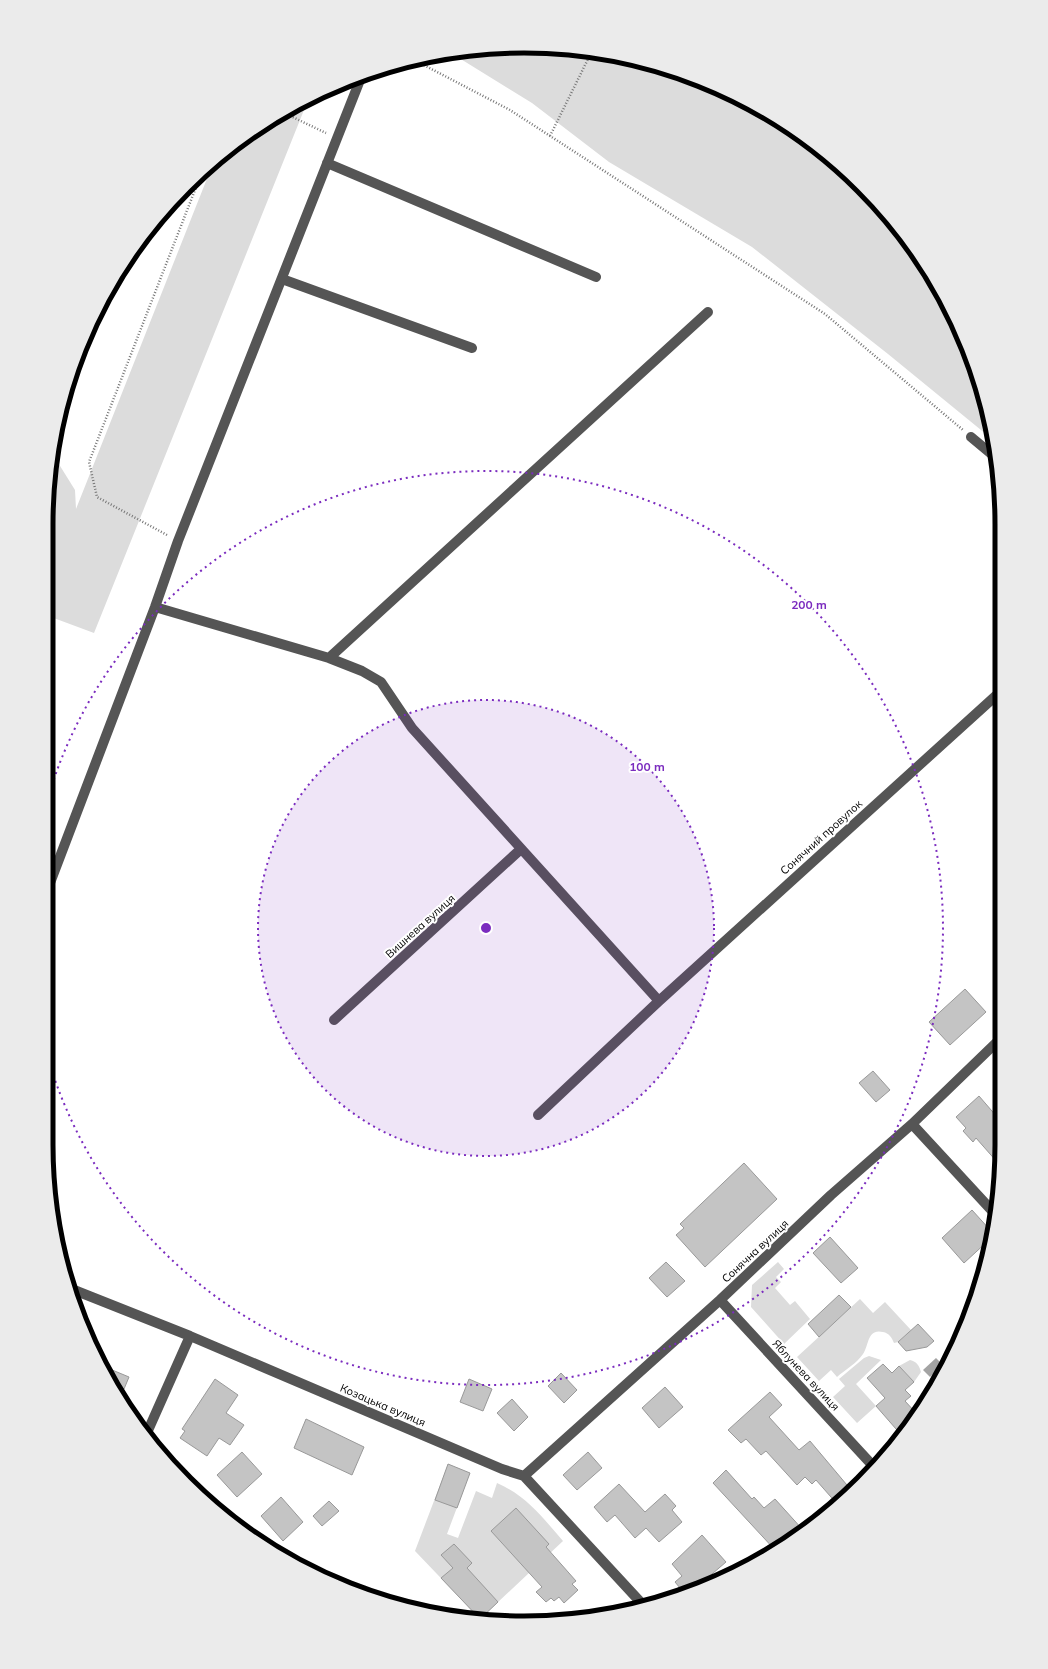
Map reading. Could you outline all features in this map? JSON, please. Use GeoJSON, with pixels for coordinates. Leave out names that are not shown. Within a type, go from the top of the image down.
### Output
{"type":"FeatureCollection","features":[{"type":"Feature","properties":{"kind":"street"},"geometry":{"type":"LineString","coordinates":[[53,875],[155,607],[178,541],[359,83]]}},
{"type":"Feature","properties":{"kind":"street"},"geometry":{"type":"LineString","coordinates":[[327,163],[596,278]]}},
{"type":"Feature","properties":{"kind":"street"},"geometry":{"type":"LineString","coordinates":[[282,279],[472,348]]}},
{"type":"Feature","properties":{"kind":"street"},"geometry":{"type":"LineString","coordinates":[[329,658],[708,312]]}},
{"type":"Feature","properties":{"kind":"street"},"geometry":{"type":"LineString","coordinates":[[972,437],[989,452]]}},
{"type":"Feature","properties":{"kind":"street"},"geometry":{"type":"LineString","coordinates":[[155,607],[329,658],[362,671],[381,682],[412,728],[659,1001]]}},
{"type":"Feature","properties":{"kind":"street","name":"Сонячний провулок"},"geometry":{"type":"LineString","coordinates":[[538,1115],[659,1001],[995,697]]}},
{"type":"Feature","properties":{"kind":"street","name":"Вишнева вулиця"},"geometry":{"type":"LineString","coordinates":[[334,1020],[522,849]]}},
{"type":"Feature","properties":{"kind":"street","name":"Сонячна вулиця"},"geometry":{"type":"LineString","coordinates":[[524,1476],[720,1300],[831,1195],[912,1124],[995,1044]]}},
{"type":"Feature","properties":{"kind":"street"},"geometry":{"type":"LineString","coordinates":[[912,1124],[991,1209]]}},
{"type":"Feature","properties":{"kind":"street","name":"Козацька вулиця"},"geometry":{"type":"LineString","coordinates":[[76,1291],[190,1336],[502,1469],[524,1476],[640,1601]]}},
{"type":"Feature","properties":{"kind":"street","name":"Яблунева вулиця"},"geometry":{"type":"LineString","coordinates":[[720,1300],[871,1464]]}},
{"type":"Feature","properties":{"kind":"street"},"geometry":{"type":"LineString","coordinates":[[148,1430],[190,1336]]}},
{"type":"Feature","properties":{"kind":"path"},"geometry":{"type":"LineString","coordinates":[[550,136],[589,58]]}},
{"type":"Feature","properties":{"kind":"path"},"geometry":{"type":"LineString","coordinates":[[422,64],[510,110],[825,314],[972,437]]}},
{"type":"Feature","properties":{"kind":"path"},"geometry":{"type":"LineString","coordinates":[[290,116],[337,138]]}},
{"type":"Feature","properties":{"kind":"path"},"geometry":{"type":"LineString","coordinates":[[178,541],[97,497],[89,462],[197,186]]}},
{"type":"Feature","properties":{"kind":"shaded area"},"geometry":{"type":"Polygon","coordinates":[[[493,54],[555,54],[616,62],[646,69],[704,89],[732,102],[760,116],[811,150],[835,170],[878,213],[916,262],[932,288],[959,344],[979,402],[986,434],[888,354],[752,247],[609,162],[532,103],[459,58],[493,54]]]}},
{"type":"Feature","properties":{"kind":"shaded area"},"geometry":{"type":"Polygon","coordinates":[[[305,108],[94,633],[53,618],[53,524],[57,461],[75,490],[76,509],[209,174],[237,150],[262,132],[305,108]]]}},
{"type":"Feature","properties":{"kind":"shaded area"},"geometry":{"type":"Polygon","coordinates":[[[778,1262],[784,1269],[776,1277],[781,1282],[775,1288],[790,1305],[795,1301],[810,1319],[784,1344],[751,1307],[752,1285],[778,1262]]]}},
{"type":"Feature","properties":{"kind":"shaded area"},"geometry":{"type":"Polygon","coordinates":[[[860,1299],[873,1313],[885,1302],[911,1330],[898,1342],[894,1343],[887,1333],[878,1331],[874,1333],[869,1338],[863,1354],[854,1363],[837,1377],[831,1370],[819,1381],[797,1357],[860,1299]]]}},
{"type":"Feature","properties":{"kind":"shaded area"},"geometry":{"type":"Polygon","coordinates":[[[869,1356],[881,1360],[856,1384],[876,1406],[857,1423],[833,1397],[845,1386],[839,1379],[864,1358],[869,1356]]]}},
{"type":"Feature","properties":{"kind":"shaded area"},"geometry":{"type":"Polygon","coordinates":[[[936,1358],[941,1363],[937,1371],[930,1377],[923,1370],[936,1358]]]}},
{"type":"Feature","properties":{"kind":"shaded area"},"geometry":{"type":"Polygon","coordinates":[[[910,1360],[917,1364],[921,1372],[914,1382],[899,1366],[910,1360]]]}},
{"type":"Feature","properties":{"kind":"shaded area"},"geometry":{"type":"Polygon","coordinates":[[[448,1464],[470,1473],[447,1534],[458,1538],[476,1491],[492,1498],[497,1483],[508,1488],[526,1501],[563,1541],[485,1614],[474,1613],[415,1551],[448,1464]]]}},
{"type":"Feature","properties":{"kind":"building"},"geometry":{"type":"Polygon","coordinates":[[[965,989],[986,1012],[950,1045],[929,1022],[965,989]]]}},
{"type":"Feature","properties":{"kind":"building"},"geometry":{"type":"Polygon","coordinates":[[[873,1071],[890,1090],[876,1102],[859,1083],[873,1071]]]}},
{"type":"Feature","properties":{"kind":"building"},"geometry":{"type":"Polygon","coordinates":[[[979,1096],[995,1115],[995,1159],[976,1138],[973,1142],[963,1131],[966,1128],[956,1117],[979,1096]]]}},
{"type":"Feature","properties":{"kind":"building"},"geometry":{"type":"Polygon","coordinates":[[[744,1163],[777,1199],[705,1267],[676,1235],[684,1228],[680,1224],[744,1163]]]}},
{"type":"Feature","properties":{"kind":"building"},"geometry":{"type":"Polygon","coordinates":[[[972,1210],[988,1227],[984,1244],[964,1263],[942,1238],[972,1210]]]}},
{"type":"Feature","properties":{"kind":"building"},"geometry":{"type":"Polygon","coordinates":[[[830,1237],[858,1268],[841,1283],[813,1253],[830,1237]]]}},
{"type":"Feature","properties":{"kind":"building"},"geometry":{"type":"Polygon","coordinates":[[[666,1262],[685,1281],[667,1297],[649,1278],[666,1262]]]}},
{"type":"Feature","properties":{"kind":"building"},"geometry":{"type":"Polygon","coordinates":[[[839,1295],[851,1307],[819,1337],[808,1324],[839,1295]]]}},
{"type":"Feature","properties":{"kind":"building"},"geometry":{"type":"Polygon","coordinates":[[[918,1324],[934,1341],[927,1347],[906,1351],[898,1342],[918,1324]]]}},
{"type":"Feature","properties":{"kind":"building"},"geometry":{"type":"Polygon","coordinates":[[[883,1364],[892,1373],[899,1366],[914,1382],[905,1390],[911,1396],[905,1401],[914,1410],[898,1432],[876,1406],[885,1398],[867,1378],[883,1364]]]}},
{"type":"Feature","properties":{"kind":"building"},"geometry":{"type":"Polygon","coordinates":[[[110,1369],[129,1377],[124,1389],[121,1388],[110,1369]]]}},
{"type":"Feature","properties":{"kind":"building"},"geometry":{"type":"Polygon","coordinates":[[[561,1373],[577,1390],[564,1403],[548,1386],[561,1373]]]}},
{"type":"Feature","properties":{"kind":"building"},"geometry":{"type":"Polygon","coordinates":[[[215,1379],[238,1395],[226,1413],[244,1425],[230,1445],[219,1438],[207,1456],[180,1438],[185,1431],[182,1429],[215,1379]]]}},
{"type":"Feature","properties":{"kind":"building"},"geometry":{"type":"Polygon","coordinates":[[[469,1379],[492,1389],[483,1411],[460,1402],[469,1379]]]}},
{"type":"Feature","properties":{"kind":"building"},"geometry":{"type":"Polygon","coordinates":[[[665,1387],[683,1407],[659,1428],[642,1408],[665,1387]]]}},
{"type":"Feature","properties":{"kind":"building"},"geometry":{"type":"Polygon","coordinates":[[[770,1392],[782,1405],[769,1417],[799,1450],[810,1441],[848,1486],[834,1500],[816,1480],[812,1484],[805,1477],[797,1485],[766,1451],[761,1455],[746,1439],[741,1443],[728,1430],[770,1392]]]}},
{"type":"Feature","properties":{"kind":"building"},"geometry":{"type":"Polygon","coordinates":[[[512,1399],[528,1417],[514,1431],[497,1413],[512,1399]]]}},
{"type":"Feature","properties":{"kind":"building"},"geometry":{"type":"Polygon","coordinates":[[[306,1419],[364,1447],[352,1475],[294,1448],[306,1419]]]}},
{"type":"Feature","properties":{"kind":"building"},"geometry":{"type":"Polygon","coordinates":[[[242,1452],[262,1474],[237,1497],[217,1475],[242,1452]]]}},
{"type":"Feature","properties":{"kind":"building"},"geometry":{"type":"Polygon","coordinates":[[[588,1452],[602,1468],[577,1490],[563,1475],[588,1452]]]}},
{"type":"Feature","properties":{"kind":"building"},"geometry":{"type":"Polygon","coordinates":[[[448,1464],[470,1473],[457,1508],[435,1500],[448,1464]]]}},
{"type":"Feature","properties":{"kind":"building"},"geometry":{"type":"Polygon","coordinates":[[[726,1470],[752,1499],[754,1497],[764,1508],[775,1499],[800,1527],[771,1546],[713,1483],[726,1470]]]}},
{"type":"Feature","properties":{"kind":"building"},"geometry":{"type":"Polygon","coordinates":[[[619,1484],[645,1512],[665,1494],[676,1506],[672,1510],[682,1522],[659,1542],[646,1528],[635,1538],[615,1515],[607,1522],[594,1507],[619,1484]]]}},
{"type":"Feature","properties":{"kind":"building"},"geometry":{"type":"Polygon","coordinates":[[[281,1497],[303,1522],[283,1541],[261,1516],[281,1497]]]}},
{"type":"Feature","properties":{"kind":"building"},"geometry":{"type":"Polygon","coordinates":[[[329,1501],[339,1511],[322,1526],[313,1516],[329,1501]]]}},
{"type":"Feature","properties":{"kind":"building"},"geometry":{"type":"Polygon","coordinates":[[[516,1508],[549,1544],[546,1547],[576,1581],[572,1584],[578,1590],[564,1603],[559,1597],[554,1601],[551,1598],[546,1602],[536,1592],[542,1587],[491,1531],[516,1508]]]}},
{"type":"Feature","properties":{"kind":"building"},"geometry":{"type":"Polygon","coordinates":[[[702,1535],[726,1562],[706,1579],[681,1589],[675,1582],[682,1576],[672,1564],[702,1535]]]}},
{"type":"Feature","properties":{"kind":"building"},"geometry":{"type":"Polygon","coordinates":[[[454,1544],[472,1563],[467,1568],[498,1602],[485,1614],[474,1613],[441,1578],[453,1568],[441,1555],[454,1544]]]}}]}
